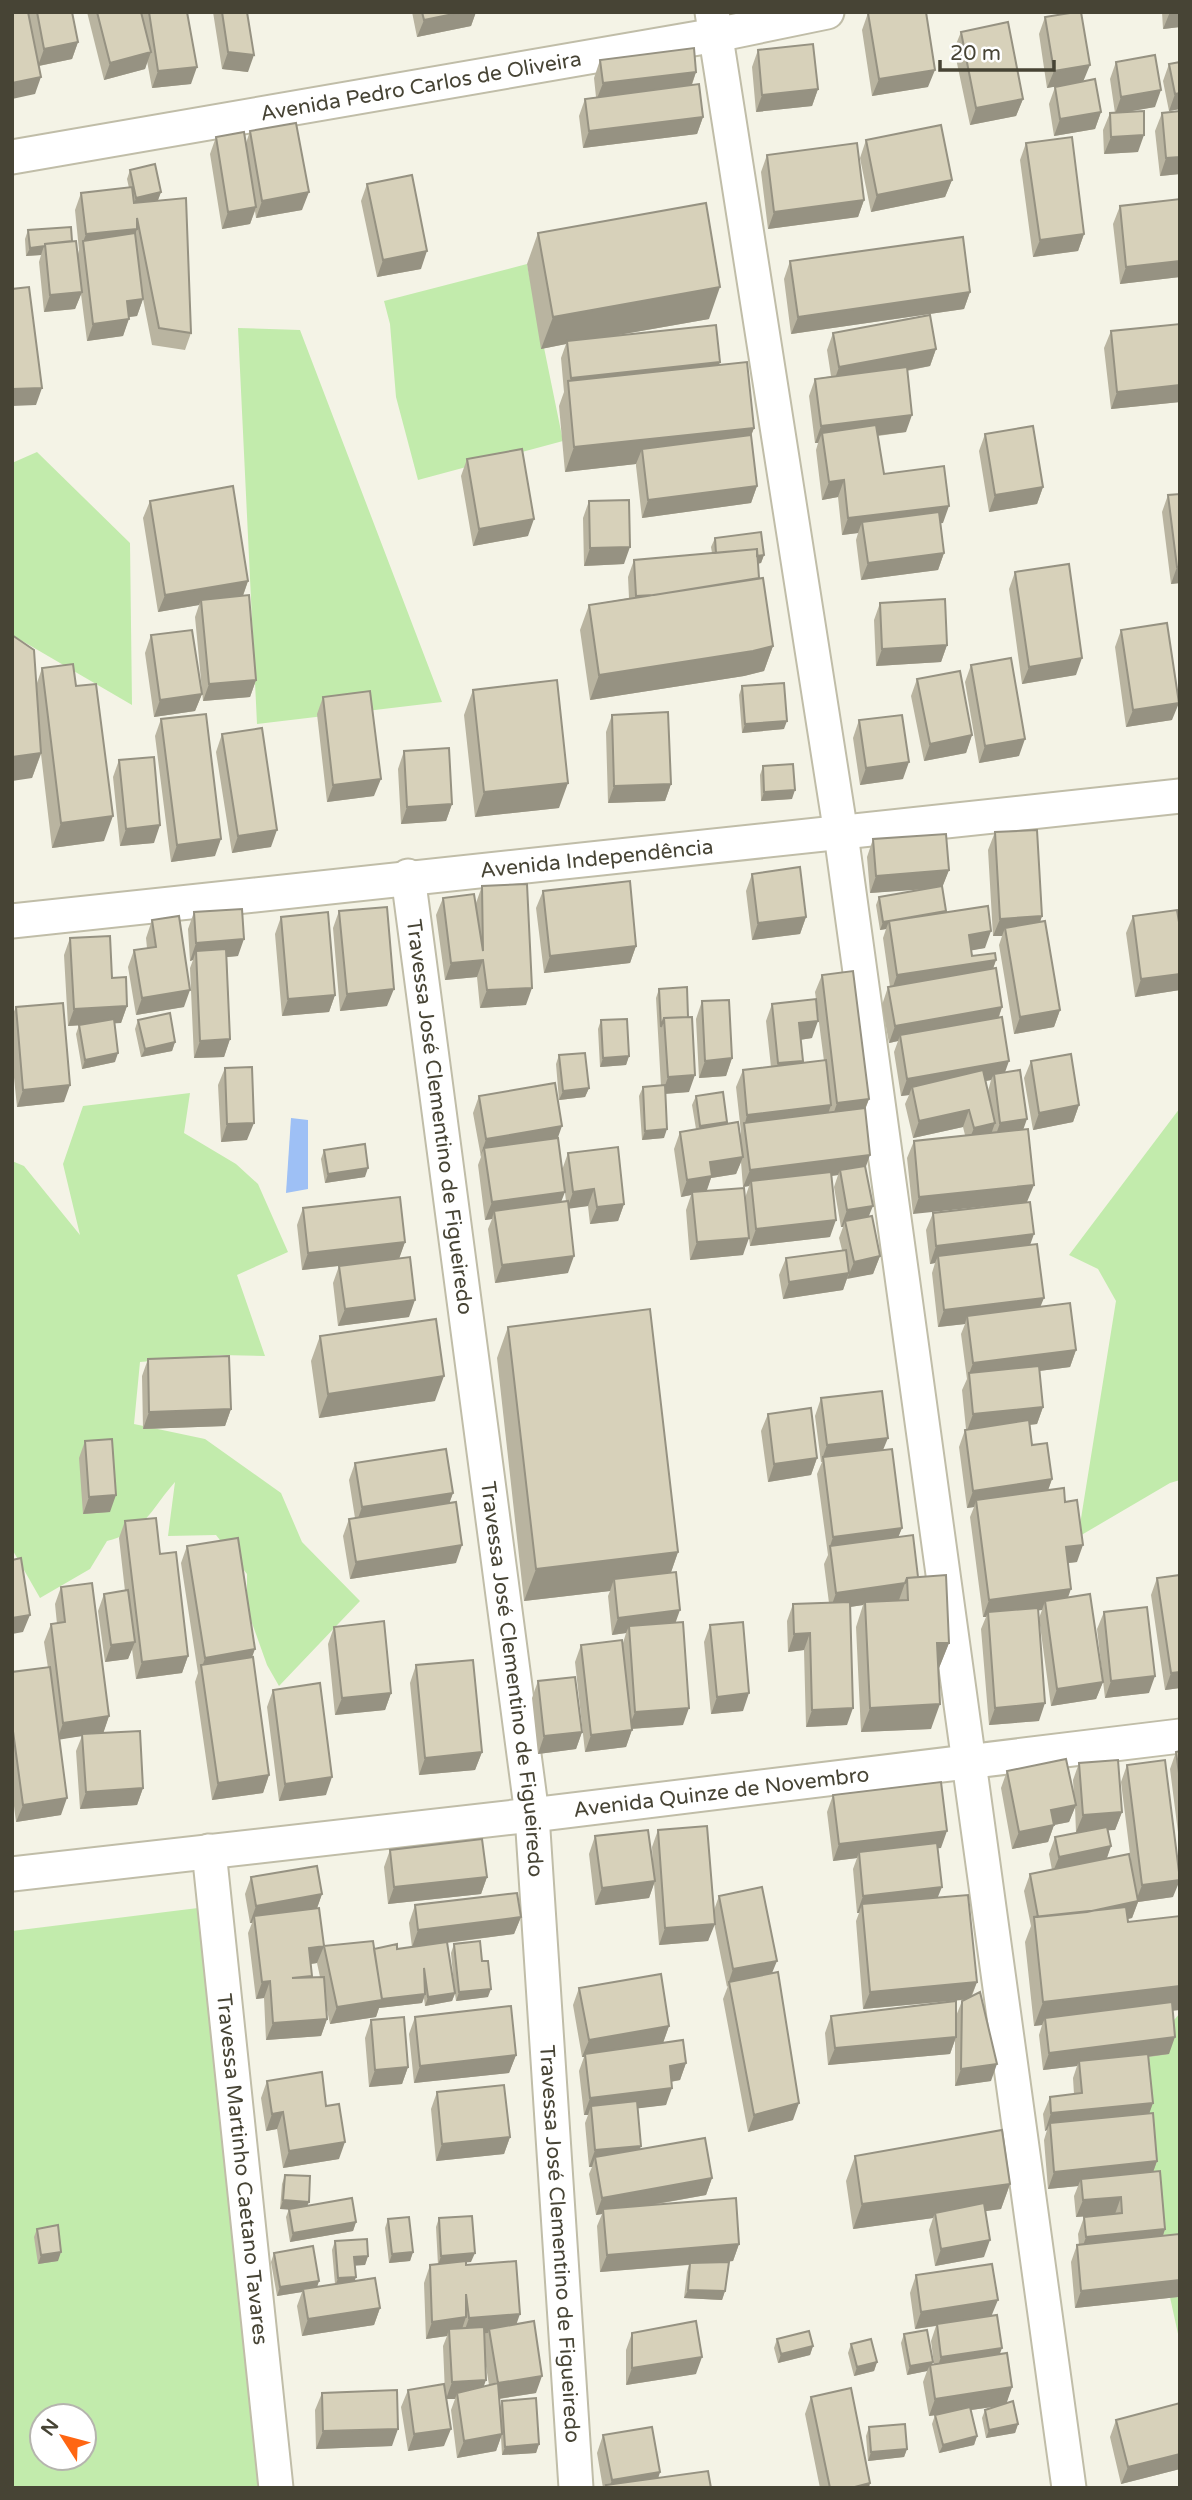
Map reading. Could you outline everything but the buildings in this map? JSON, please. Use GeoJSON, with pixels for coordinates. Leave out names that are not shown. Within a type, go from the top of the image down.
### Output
{"type":"FeatureCollection","features":[{"type":"Feature","properties":{"kind":"street","name":"Avenida Pedro Carlos de Oliveira"},"geometry":{"type":"LineString","coordinates":[[12,157],[714,24],[827,12]]}},
{"type":"Feature","properties":{"kind":"street"},"geometry":{"type":"LineString","coordinates":[[714,24],[841,834],[1069,2488]]}},
{"type":"Feature","properties":{"kind":"street","name":"Avenida Independência"},"geometry":{"type":"LineString","coordinates":[[12,921],[408,876],[841,834],[1180,796]]}},
{"type":"Feature","properties":{"kind":"street","name":"Travessa José Clementino de Figueiredo"},"geometry":{"type":"LineString","coordinates":[[408,876],[532,1815],[576,2488]]}},
{"type":"Feature","properties":{"kind":"street","name":"Avenida Quinze de Novembro"},"geometry":{"type":"LineString","coordinates":[[12,1874],[532,1815],[1180,1736]]}},
{"type":"Feature","properties":{"kind":"street","name":"Travessa Martinho Caetano Tavares"},"geometry":{"type":"LineString","coordinates":[[209,1851],[276,2488]]}},
{"type":"Feature","properties":{"kind":"green space"},"geometry":{"type":"Polygon","coordinates":[[[527,264],[563,441],[418,480],[396,397],[390,324],[384,301],[527,264]]]}},
{"type":"Feature","properties":{"kind":"green space"},"geometry":{"type":"Polygon","coordinates":[[[238,328],[300,330],[442,702],[257,724],[238,328]]]}},
{"type":"Feature","properties":{"kind":"green space"},"geometry":{"type":"Polygon","coordinates":[[[37,452],[130,543],[132,705],[12,635],[12,463],[37,452]]]}},
{"type":"Feature","properties":{"kind":"green space"},"geometry":{"type":"Polygon","coordinates":[[[190,1093],[184,1133],[236,1164],[258,1184],[288,1252],[237,1275],[265,1356],[220,1355],[140,1362],[134,1424],[205,1439],[281,1493],[302,1542],[360,1601],[279,1686],[267,1665],[247,1609],[247,1574],[216,1535],[168,1536],[175,1482],[139,1525],[120,1537],[107,1541],[90,1569],[40,1598],[12,1549],[12,1161],[24,1166],[80,1235],[63,1164],[83,1106],[190,1093]]]}},
{"type":"Feature","properties":{"kind":"green space"},"geometry":{"type":"Polygon","coordinates":[[[1180,1108],[1180,1480],[1170,1483],[1078,1537],[1116,1301],[1098,1269],[1069,1255],[1180,1108]]]}},
{"type":"Feature","properties":{"kind":"green space"},"geometry":{"type":"Polygon","coordinates":[[[198,1908],[258,2488],[12,2488],[12,1931],[198,1908]]]}},
{"type":"Feature","properties":{"kind":"green space"},"geometry":{"type":"Polygon","coordinates":[[[1180,2013],[1180,2343],[1159,2247],[1139,2061],[1180,2013]]]}},
{"type":"Feature","properties":{"kind":"water"},"geometry":{"type":"Polygon","coordinates":[[[291,1118],[308,1120],[308,1189],[286,1193],[291,1118]]]}}]}
